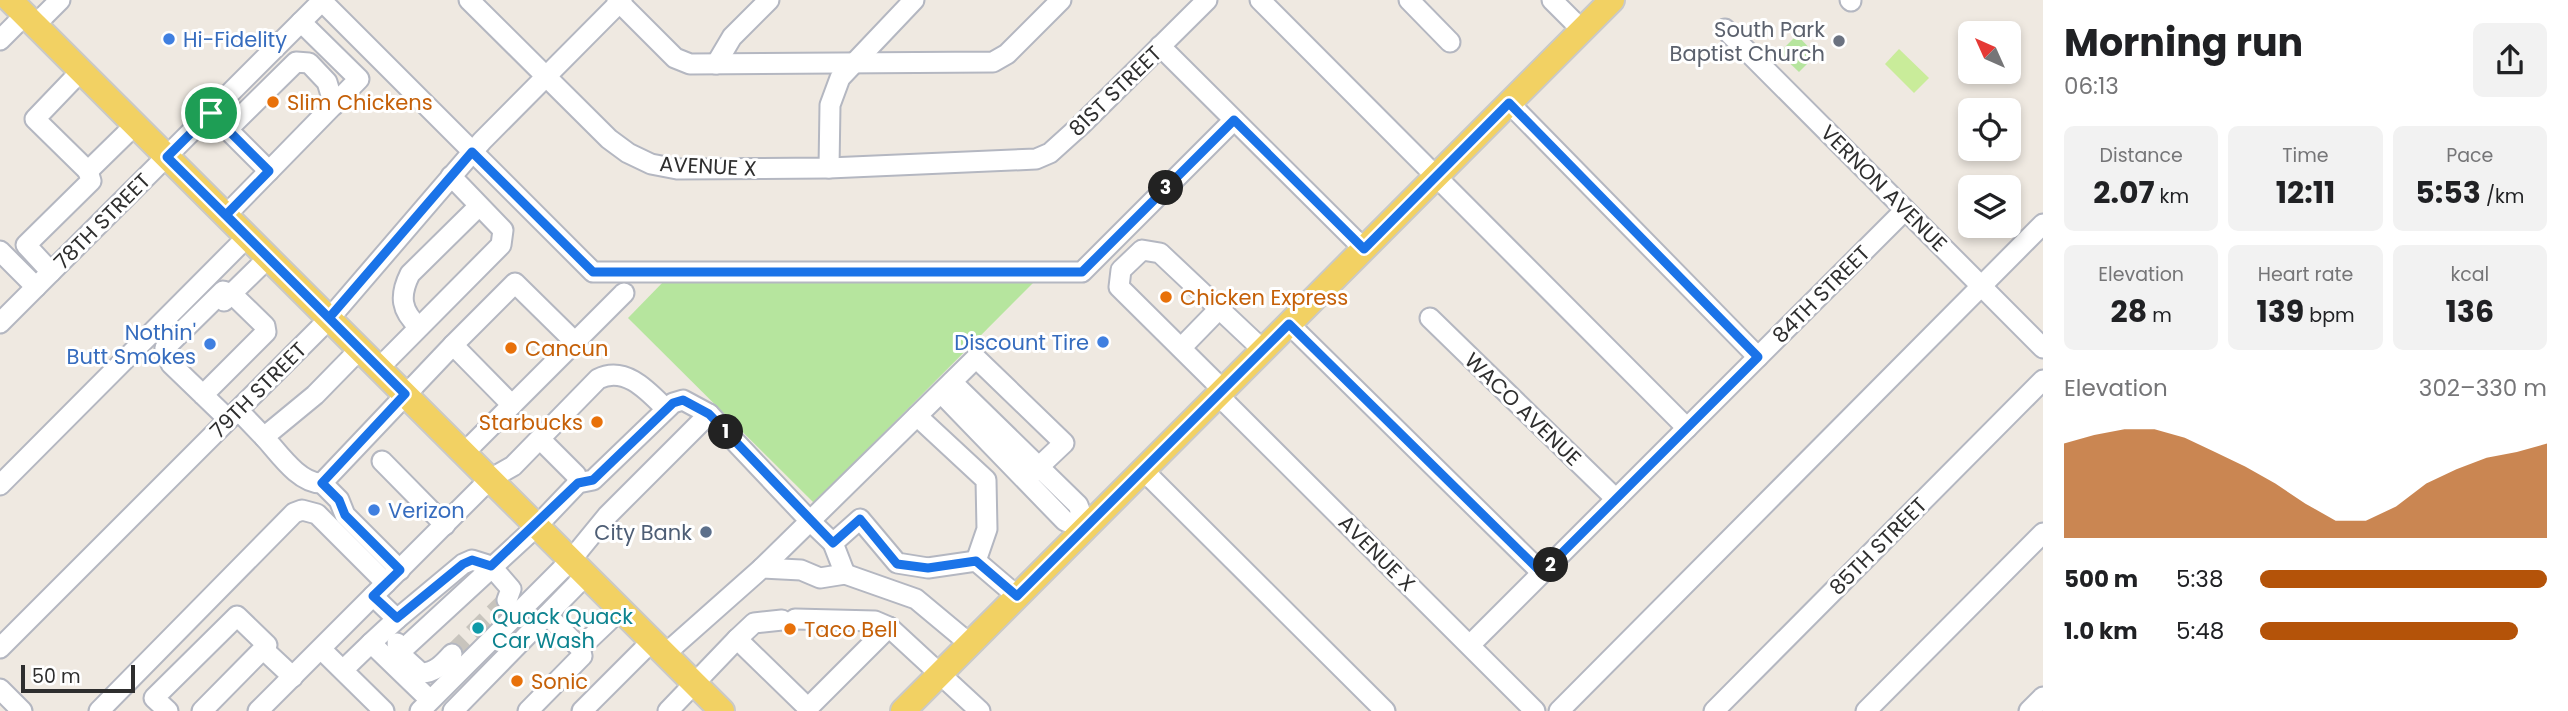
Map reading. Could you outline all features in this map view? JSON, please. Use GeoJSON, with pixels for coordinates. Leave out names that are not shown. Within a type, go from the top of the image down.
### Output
{"type":"FeatureCollection","features":[{"type":"Feature","properties":{"kind":"main road"},"geometry":{"type":"LineString","coordinates":[[903,711],[1612,0]]}},
{"type":"Feature","properties":{"kind":"main road"},"geometry":{"type":"LineString","coordinates":[[23,13],[722,711]]}},
{"type":"Feature","properties":{"kind":"street"},"geometry":{"type":"LineString","coordinates":[[0,40],[23,13],[60,0]]}},
{"type":"Feature","properties":{"kind":"street","name":"AVENUE X"},"geometry":{"type":"LineString","coordinates":[[469,0],[609,139],[628,153],[651,164],[677,169],[829,168],[1012,160]]}},
{"type":"Feature","properties":{"kind":"street"},"geometry":{"type":"LineString","coordinates":[[716,64],[732,37],[769,0]]}},
{"type":"Feature","properties":{"kind":"street"},"geometry":{"type":"LineString","coordinates":[[829,168],[830,105],[840,78],[850,64],[914,0]]}},
{"type":"Feature","properties":{"kind":"street"},"geometry":{"type":"LineString","coordinates":[[620,1],[675,58],[690,64],[850,64],[993,62],[1007,54],[1061,0]]}},
{"type":"Feature","properties":{"kind":"street","name":"81ST STREET"},"geometry":{"type":"LineString","coordinates":[[1012,160],[1036,159],[1050,153],[1207,0]]}},
{"type":"Feature","properties":{"kind":"street"},"geometry":{"type":"LineString","coordinates":[[1260,0],[1687,428]]}},
{"type":"Feature","properties":{"kind":"street"},"geometry":{"type":"LineString","coordinates":[[1409,0],[1450,42]]}},
{"type":"Feature","properties":{"kind":"street"},"geometry":{"type":"LineString","coordinates":[[1552,0],[1582,30]]}},
{"type":"Feature","properties":{"kind":"street"},"geometry":{"type":"LineString","coordinates":[[322,1],[593,272],[1082,272],[1234,120]]}},
{"type":"Feature","properties":{"kind":"street","name":"78TH STREET"},"geometry":{"type":"LineString","coordinates":[[0,323],[322,1]]}},
{"type":"Feature","properties":{"kind":"street","name":"79TH STREET"},"geometry":{"type":"LineString","coordinates":[[0,648],[329,318],[472,152],[620,1]]}},
{"type":"Feature","properties":{"kind":"street"},"geometry":{"type":"LineString","coordinates":[[226,215],[359,79],[301,22]]}},
{"type":"Feature","properties":{"kind":"street","name":"VERNON AVENUE"},"geometry":{"type":"LineString","coordinates":[[1725,29],[2043,348]]}},
{"type":"Feature","properties":{"kind":"street"},"geometry":{"type":"LineString","coordinates":[[1160,47],[1364,249]]}},
{"type":"Feature","properties":{"kind":"street"},"geometry":{"type":"LineString","coordinates":[[228,129],[296,62],[309,63],[327,82],[334,105]]}},
{"type":"Feature","properties":{"kind":"street"},"geometry":{"type":"LineString","coordinates":[[51,272],[26,245],[91,181],[88,171],[35,119],[81,71]]}},
{"type":"Feature","properties":{"kind":"street"},"geometry":{"type":"LineString","coordinates":[[1509,103],[1758,357]]}},
{"type":"Feature","properties":{"kind":"street"},"geometry":{"type":"LineString","coordinates":[[211,113],[269,171]]}},
{"type":"Feature","properties":{"kind":"street"},"geometry":{"type":"LineString","coordinates":[[88,171],[135,125]]}},
{"type":"Feature","properties":{"kind":"street"},"geometry":{"type":"LineString","coordinates":[[379,368],[501,245],[503,230],[451,176]]}},
{"type":"Feature","properties":{"kind":"street"},"geometry":{"type":"LineString","coordinates":[[419,327],[404,309],[402,295],[405,284],[410,274],[479,206]]}},
{"type":"Feature","properties":{"kind":"street","name":"84TH STREET"},"geometry":{"type":"LineString","coordinates":[[1470,645],[1905,210]]}},
{"type":"Feature","properties":{"kind":"street"},"geometry":{"type":"LineString","coordinates":[[1559,711],[2043,224]]}},
{"type":"Feature","properties":{"kind":"street"},"geometry":{"type":"LineString","coordinates":[[0,485],[247,237]]}},
{"type":"Feature","properties":{"kind":"street","name":"AVENUE X"},"geometry":{"type":"LineString","coordinates":[[1219,309],[1160,253],[1142,250],[1121,270],[1119,287],[1181,348],[1220,393],[1535,711]]}},
{"type":"Feature","properties":{"kind":"street"},"geometry":{"type":"LineString","coordinates":[[0,251],[36,287]]}},
{"type":"Feature","properties":{"kind":"street"},"geometry":{"type":"LineString","coordinates":[[170,357],[268,257]]}},
{"type":"Feature","properties":{"kind":"street"},"geometry":{"type":"LineString","coordinates":[[322,483],[515,283],[575,342]]}},
{"type":"Feature","properties":{"kind":"street"},"geometry":{"type":"LineString","coordinates":[[203,395],[266,332],[265,326],[232,294],[223,291],[165,348],[172,364],[203,395],[264,436],[303,477],[313,483],[322,483],[339,500],[345,515],[387,583],[397,618]]}},
{"type":"Feature","properties":{"kind":"street"},"geometry":{"type":"LineString","coordinates":[[464,453],[624,293]]}},
{"type":"Feature","properties":{"kind":"street"},"geometry":{"type":"LineString","coordinates":[[1181,348],[1219,309],[1263,350]]}},
{"type":"Feature","properties":{"kind":"street","name":"WACO AVENUE"},"geometry":{"type":"LineString","coordinates":[[1430,318],[1616,499]]}},
{"type":"Feature","properties":{"kind":"street"},"geometry":{"type":"LineString","coordinates":[[1289,324],[1542,573]]}},
{"type":"Feature","properties":{"kind":"street"},"geometry":{"type":"LineString","coordinates":[[453,345],[512,405]]}},
{"type":"Feature","properties":{"kind":"street"},"geometry":{"type":"LineString","coordinates":[[264,436],[315,395],[360,349]]}},
{"type":"Feature","properties":{"kind":"street"},"geometry":{"type":"LineString","coordinates":[[582,711],[659,647],[762,568],[976,358],[1065,443],[1032,473]]}},
{"type":"Feature","properties":{"kind":"street"},"geometry":{"type":"LineString","coordinates":[[258,711],[490,480],[513,466],[598,379],[616,374],[642,386],[666,409]]}},
{"type":"Feature","properties":{"kind":"street","name":"85TH STREET"},"geometry":{"type":"LineString","coordinates":[[1714,711],[2043,380]]}},
{"type":"Feature","properties":{"kind":"street"},"geometry":{"type":"LineString","coordinates":[[946,388],[1032,473],[1065,521],[1086,527]]}},
{"type":"Feature","properties":{"kind":"street"},"geometry":{"type":"LineString","coordinates":[[452,654],[439,667],[429,673],[421,673],[395,647],[398,639],[412,625],[434,619],[537,526],[578,483],[593,480],[666,409],[683,400],[709,414],[833,543],[845,574]]}},
{"type":"Feature","properties":{"kind":"street"},"geometry":{"type":"LineString","coordinates":[[453,711],[547,615],[579,568],[607,516],[709,414]]}},
{"type":"Feature","properties":{"kind":"street"},"geometry":{"type":"LineString","coordinates":[[917,416],[986,480],[987,529],[976,561]]}},
{"type":"Feature","properties":{"kind":"street"},"geometry":{"type":"LineString","coordinates":[[540,439],[576,475],[578,483]]}},
{"type":"Feature","properties":{"kind":"street"},"geometry":{"type":"LineString","coordinates":[[382,461],[445,525]]}},
{"type":"Feature","properties":{"kind":"street"},"geometry":{"type":"LineString","coordinates":[[1143,470],[1385,711]]}},
{"type":"Feature","properties":{"kind":"street"},"geometry":{"type":"LineString","coordinates":[[99,711],[294,513],[302,510],[317,514],[387,583]]}},
{"type":"Feature","properties":{"kind":"street"},"geometry":{"type":"LineString","coordinates":[[833,543],[860,519],[897,564],[928,568],[976,561],[1017,596]]}},
{"type":"Feature","properties":{"kind":"street"},"geometry":{"type":"LineString","coordinates":[[1866,711],[2043,533]]}},
{"type":"Feature","properties":{"kind":"street"},"geometry":{"type":"LineString","coordinates":[[343,670],[397,618],[463,564],[472,560],[491,566],[511,589],[507,600]]}},
{"type":"Feature","properties":{"kind":"street"},"geometry":{"type":"LineString","coordinates":[[371,643],[425,706],[579,568]]}},
{"type":"Feature","properties":{"kind":"street"},"geometry":{"type":"LineString","coordinates":[[762,568],[801,570],[820,578],[845,574],[916,599],[970,644]]}},
{"type":"Feature","properties":{"kind":"street"},"geometry":{"type":"LineString","coordinates":[[580,648],[621,609]]}},
{"type":"Feature","properties":{"kind":"street"},"geometry":{"type":"LineString","coordinates":[[527,711],[582,656],[580,648],[547,615]]}},
{"type":"Feature","properties":{"kind":"street"},"geometry":{"type":"LineString","coordinates":[[167,711],[154,698],[237,616],[267,645],[202,711]]}},
{"type":"Feature","properties":{"kind":"street"},"geometry":{"type":"LineString","coordinates":[[668,711],[754,623],[788,620],[875,621],[889,627],[980,711]]}},
{"type":"Feature","properties":{"kind":"street"},"geometry":{"type":"LineString","coordinates":[[737,639],[808,708],[889,627]]}},
{"type":"Feature","properties":{"kind":"street"},"geometry":{"type":"LineString","coordinates":[[264,649],[293,677]]}},
{"type":"Feature","properties":{"kind":"street"},"geometry":{"type":"LineString","coordinates":[[321,649],[384,711]]}},
{"type":"Feature","properties":{"kind":"street"},"geometry":{"type":"LineString","coordinates":[[0,689],[22,711]]}},
{"type":"Feature","properties":{"kind":"street"},"geometry":{"type":"LineString","coordinates":[[2029,711],[2043,697]]}},
{"type":"Feature","properties":{"kind":"green space"},"geometry":{"type":"Polygon","coordinates":[[[1797,35],[1816,55],[1799,72],[1779,53],[1797,35]]]}},
{"type":"Feature","properties":{"kind":"green space"},"geometry":{"type":"Polygon","coordinates":[[[1899,49],[1929,78],[1914,93],[1885,64],[1899,49]]]}},
{"type":"Feature","properties":{"kind":"green space"},"geometry":{"type":"Polygon","coordinates":[[[1038,278],[814,503],[628,318],[666,279],[1038,278]]]}},
{"type":"Feature","properties":{"kind":"tunnel"},"geometry":{"type":"LineString","coordinates":[[452,654],[507,600]]}},
{"type":"Feature","properties":{"kind":"place","name":"Hi-Fidelity"},"geometry":{"type":"Point","coordinates":[169,39]}},
{"type":"Feature","properties":{"kind":"place","name":"South Park Baptist Church"},"geometry":{"type":"Point","coordinates":[1839,41]}},
{"type":"Feature","properties":{"kind":"place","name":"Slim Chickens"},"geometry":{"type":"Point","coordinates":[273,102]}},
{"type":"Feature","properties":{"kind":"place","name":"Chicken Express"},"geometry":{"type":"Point","coordinates":[1166,297]}},
{"type":"Feature","properties":{"kind":"place","name":"Discount Tire"},"geometry":{"type":"Point","coordinates":[1103,342]}},
{"type":"Feature","properties":{"kind":"place","name":"Nothin' Butt Smokes"},"geometry":{"type":"Point","coordinates":[210,344]}},
{"type":"Feature","properties":{"kind":"place","name":"Cancun"},"geometry":{"type":"Point","coordinates":[511,348]}},
{"type":"Feature","properties":{"kind":"place","name":"Starbucks"},"geometry":{"type":"Point","coordinates":[597,422]}},
{"type":"Feature","properties":{"kind":"place","name":"Verizon"},"geometry":{"type":"Point","coordinates":[374,510]}},
{"type":"Feature","properties":{"kind":"place","name":"City Bank"},"geometry":{"type":"Point","coordinates":[706,532]}},
{"type":"Feature","properties":{"kind":"place","name":"Quack Quack Car Wash"},"geometry":{"type":"Point","coordinates":[478,628]}},
{"type":"Feature","properties":{"kind":"place","name":"Taco Bell"},"geometry":{"type":"Point","coordinates":[790,629]}},
{"type":"Feature","properties":{"kind":"place","name":"Sonic"},"geometry":{"type":"Point","coordinates":[517,681]}},
{"type":"Feature","properties":{"kind":"route"},"geometry":{"type":"LineString","coordinates":[[211,113],[167,157],[329,318],[365,280],[472,152],[593,272],[1082,272],[1234,120],[1364,249],[1509,103],[1758,357],[1542,573],[1289,324],[1017,596],[976,561],[928,568],[897,564],[860,519],[833,543],[709,414],[683,400],[673,403],[593,480],[578,483],[537,526],[491,566],[472,560],[463,564],[397,618],[373,596],[400,570],[345,515],[339,500],[322,483],[378,427],[405,394],[329,318],[226,215],[269,171],[211,113]]}}]}
